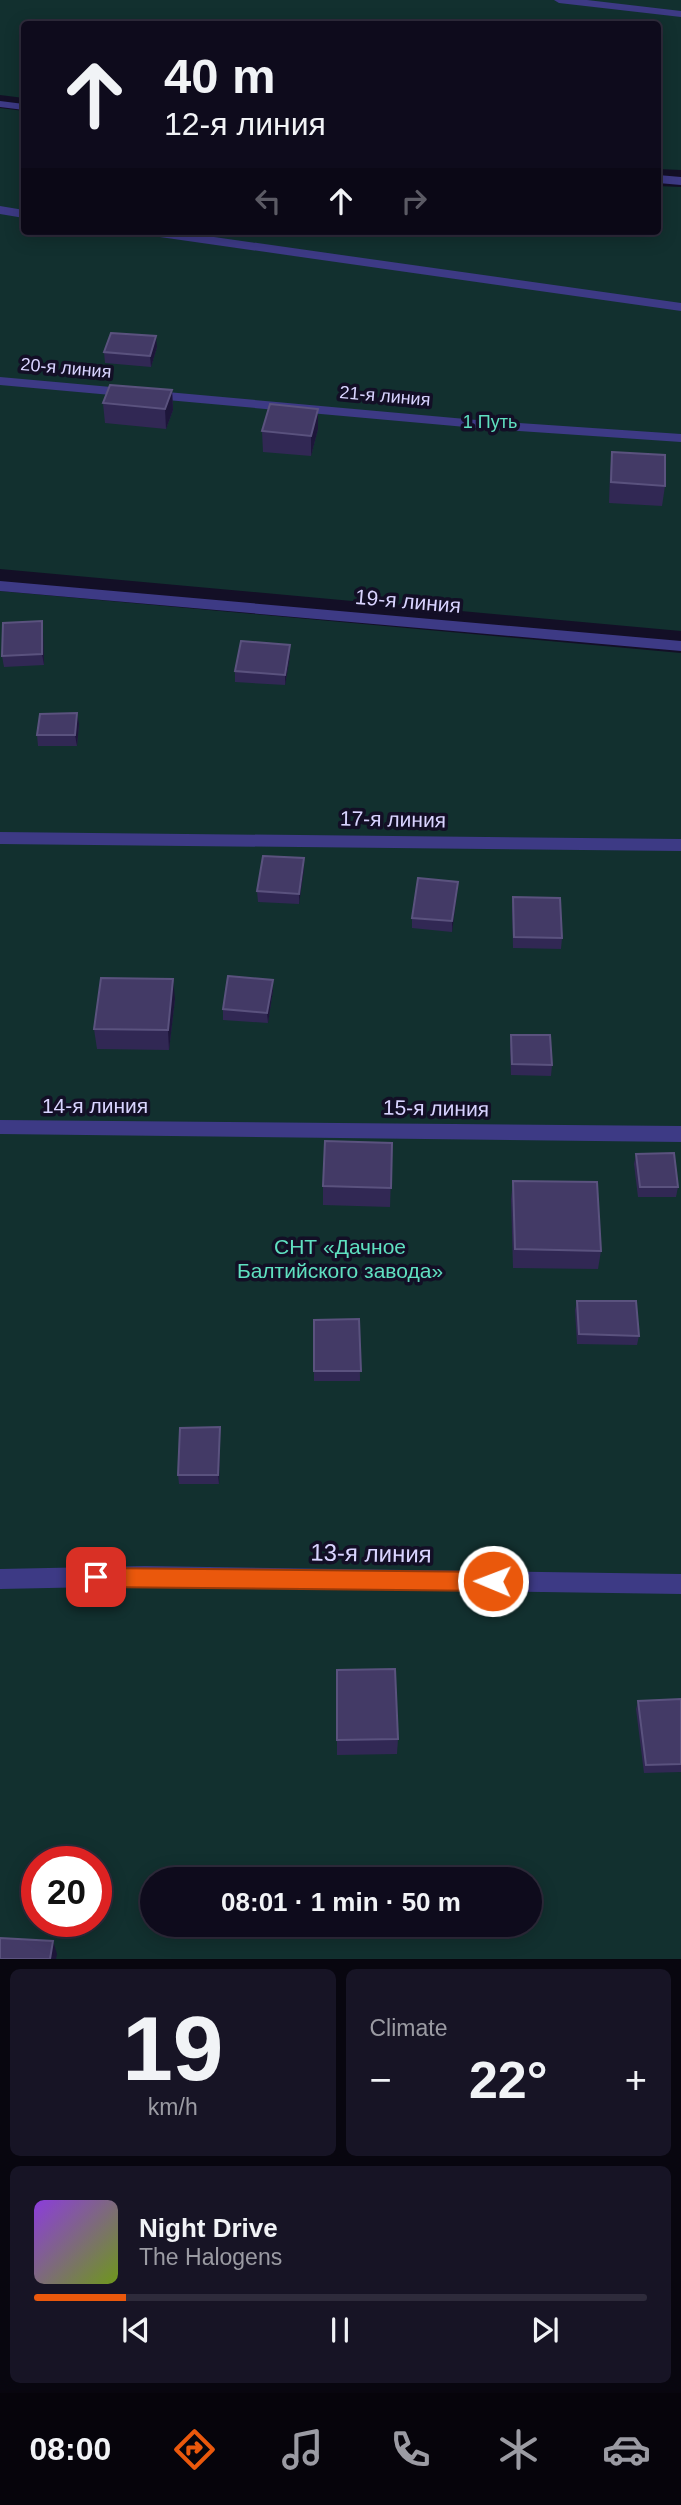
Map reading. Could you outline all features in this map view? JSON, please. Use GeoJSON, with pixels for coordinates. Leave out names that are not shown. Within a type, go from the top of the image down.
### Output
{"type":"FeatureCollection","features":[{"type":"Feature","properties":{"kind":"lane"},"geometry":{"type":"LineString","coordinates":[[559,0],[681,14]]}},
{"type":"Feature","properties":{"kind":"lane"},"geometry":{"type":"LineString","coordinates":[[0,104],[21,107]]}},
{"type":"Feature","properties":{"kind":"lane"},"geometry":{"type":"LineString","coordinates":[[661,179],[681,181]]}},
{"type":"Feature","properties":{"kind":"lane"},"geometry":{"type":"LineString","coordinates":[[0,210],[21,214]]}},
{"type":"Feature","properties":{"kind":"lane"},"geometry":{"type":"LineString","coordinates":[[174,235],[681,307]]}},
{"type":"Feature","properties":{"kind":"lane","name":"20-я линия"},"geometry":{"type":"LineString","coordinates":[[0,381],[170,397]]}},
{"type":"Feature","properties":{"kind":"lane","name":"21-я линия"},"geometry":{"type":"LineString","coordinates":[[170,397],[681,438]]}},
{"type":"Feature","properties":{"kind":"lane","name":"19-я линия"},"geometry":{"type":"LineString","coordinates":[[0,586],[681,646]]}},
{"type":"Feature","properties":{"kind":"lane","name":"17-я линия"},"geometry":{"type":"LineString","coordinates":[[0,838],[681,845]]}},
{"type":"Feature","properties":{"kind":"lane","name":"14-я линия"},"geometry":{"type":"LineString","coordinates":[[0,1127],[190,1127]]}},
{"type":"Feature","properties":{"kind":"lane","name":"15-я линия"},"geometry":{"type":"LineString","coordinates":[[190,1127],[681,1134]]}},
{"type":"Feature","properties":{"kind":"lane","name":"13-я линия"},"geometry":{"type":"LineString","coordinates":[[0,1579],[145,1576],[681,1584]]}},
{"type":"Feature","properties":{"kind":"green space"},"geometry":{"type":"Polygon","coordinates":[[[0,0],[681,0],[681,170],[661,169],[661,21],[21,21],[21,98],[0,95],[0,0]]]}},
{"type":"Feature","properties":{"kind":"green space","name":"1 Путь"},"geometry":{"type":"Polygon","coordinates":[[[0,108],[21,111],[21,235],[661,235],[661,186],[681,187],[681,631],[0,569],[0,108]]]}},
{"type":"Feature","properties":{"kind":"green space","name":"СНТ «Дачное Балтийского завода»"},"geometry":{"type":"Polygon","coordinates":[[[0,591],[681,653],[681,1959],[0,1959],[0,591]]]}},
{"type":"Feature","properties":{"kind":"building"},"geometry":{"type":"Polygon","coordinates":[[[111,333],[156,336],[150,356],[104,352],[111,333]]]}},
{"type":"Feature","properties":{"kind":"building"},"geometry":{"type":"Polygon","coordinates":[[[110,385],[172,390],[165,409],[103,403],[110,385]]]}},
{"type":"Feature","properties":{"kind":"building"},"geometry":{"type":"Polygon","coordinates":[[[270,404],[318,409],[311,436],[262,431],[270,404]]]}},
{"type":"Feature","properties":{"kind":"building"},"geometry":{"type":"Polygon","coordinates":[[[612,452],[665,455],[665,486],[611,482],[612,452]]]}},
{"type":"Feature","properties":{"kind":"building"},"geometry":{"type":"Polygon","coordinates":[[[42,621],[42,654],[2,656],[3,623],[42,621]]]}},
{"type":"Feature","properties":{"kind":"building"},"geometry":{"type":"Polygon","coordinates":[[[241,641],[290,645],[285,675],[235,671],[241,641]]]}},
{"type":"Feature","properties":{"kind":"building"},"geometry":{"type":"Polygon","coordinates":[[[77,713],[75,735],[37,735],[40,714],[77,713]]]}},
{"type":"Feature","properties":{"kind":"building"},"geometry":{"type":"Polygon","coordinates":[[[263,856],[304,858],[299,894],[257,891],[263,856]]]}},
{"type":"Feature","properties":{"kind":"building"},"geometry":{"type":"Polygon","coordinates":[[[418,878],[458,882],[452,921],[412,918],[418,878]]]}},
{"type":"Feature","properties":{"kind":"building"},"geometry":{"type":"Polygon","coordinates":[[[513,897],[560,898],[562,938],[514,937],[513,897]]]}},
{"type":"Feature","properties":{"kind":"building"},"geometry":{"type":"Polygon","coordinates":[[[228,976],[273,980],[267,1013],[223,1009],[228,976]]]}},
{"type":"Feature","properties":{"kind":"building"},"geometry":{"type":"Polygon","coordinates":[[[101,978],[173,979],[168,1030],[94,1029],[101,978]]]}},
{"type":"Feature","properties":{"kind":"building"},"geometry":{"type":"Polygon","coordinates":[[[511,1035],[550,1035],[552,1065],[512,1064],[511,1035]]]}},
{"type":"Feature","properties":{"kind":"building"},"geometry":{"type":"Polygon","coordinates":[[[325,1141],[392,1143],[391,1188],[323,1186],[325,1141]]]}},
{"type":"Feature","properties":{"kind":"building"},"geometry":{"type":"Polygon","coordinates":[[[674,1153],[678,1187],[640,1187],[636,1154],[674,1153]]]}},
{"type":"Feature","properties":{"kind":"building"},"geometry":{"type":"Polygon","coordinates":[[[513,1181],[597,1182],[601,1251],[515,1249],[513,1181]]]}},
{"type":"Feature","properties":{"kind":"building"},"geometry":{"type":"Polygon","coordinates":[[[577,1301],[636,1301],[639,1336],[579,1334],[577,1301]]]}},
{"type":"Feature","properties":{"kind":"building"},"geometry":{"type":"Polygon","coordinates":[[[359,1319],[361,1371],[314,1371],[314,1320],[359,1319]]]}},
{"type":"Feature","properties":{"kind":"building"},"geometry":{"type":"Polygon","coordinates":[[[220,1427],[218,1475],[178,1475],[180,1428],[220,1427]]]}},
{"type":"Feature","properties":{"kind":"building"},"geometry":{"type":"Polygon","coordinates":[[[395,1669],[398,1739],[337,1740],[337,1670],[395,1669]]]}},
{"type":"Feature","properties":{"kind":"building"},"geometry":{"type":"Polygon","coordinates":[[[681,1699],[681,1764],[646,1765],[638,1701],[681,1699]]]}},
{"type":"Feature","properties":{"kind":"building"},"geometry":{"type":"Polygon","coordinates":[[[0,1938],[53,1941],[50,1959],[0,1959],[0,1938]]]}},
{"type":"Feature","properties":{"kind":"route"},"geometry":{"type":"LineString","coordinates":[[96,1577],[493,1581]]}}]}
